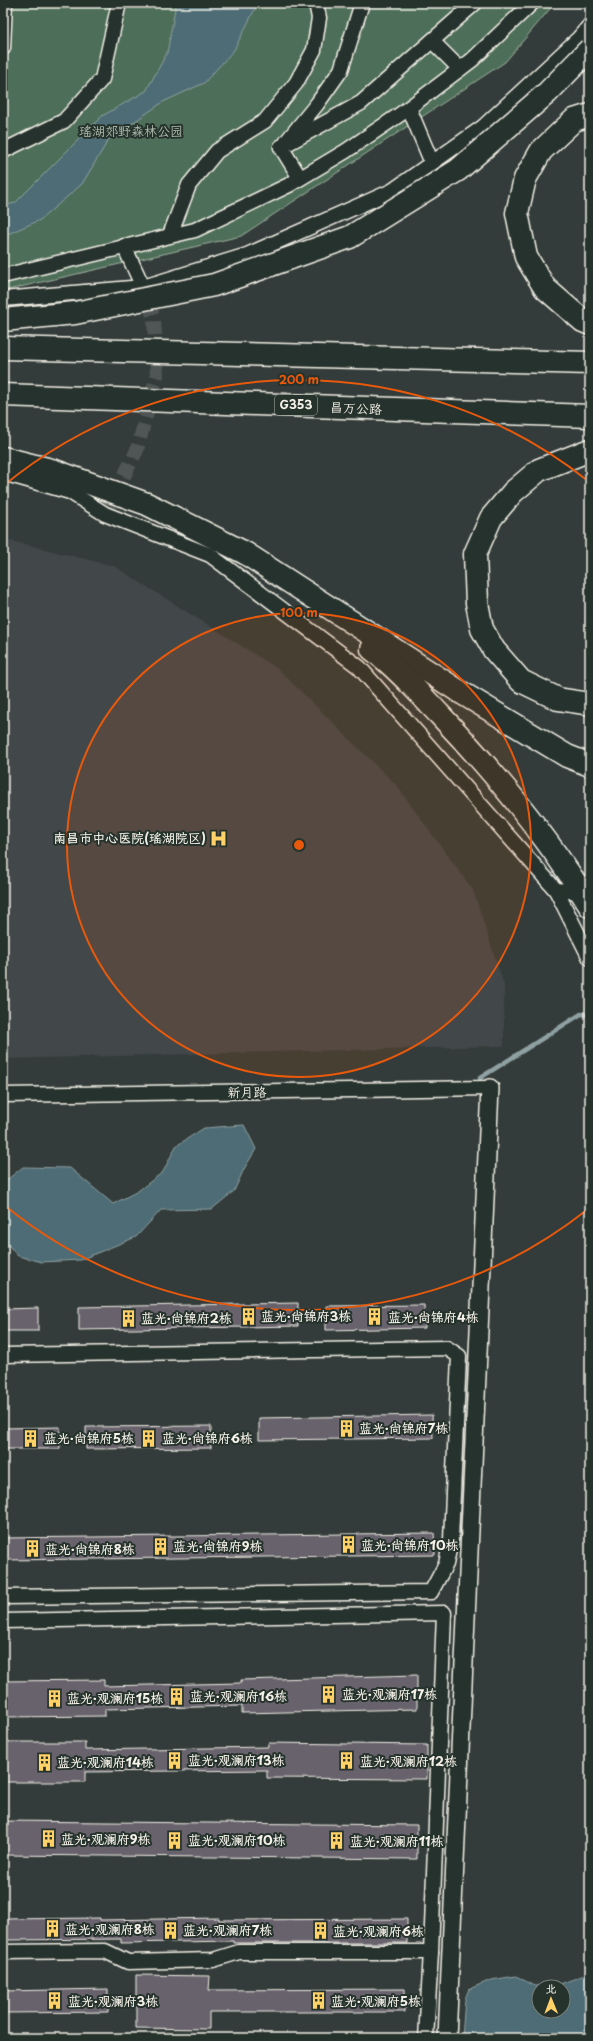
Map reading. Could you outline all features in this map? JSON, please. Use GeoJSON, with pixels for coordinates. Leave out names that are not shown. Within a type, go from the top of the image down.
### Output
{"type":"FeatureCollection","features":[{"type":"Feature","properties":{"kind":"main road"},"geometry":{"type":"LineString","coordinates":[[3,320],[75,313],[214,285],[350,237],[458,170],[547,93],[590,48]]}},
{"type":"Feature","properties":{"kind":"main road"},"geometry":{"type":"LineString","coordinates":[[590,115],[574,120],[541,151],[525,179],[517,213],[526,257],[545,288],[583,322],[590,324]]}},
{"type":"Feature","properties":{"kind":"main road"},"geometry":{"type":"LineString","coordinates":[[3,348],[590,363]]}},
{"type":"Feature","properties":{"kind":"main road","name":"昌万公路"},"geometry":{"type":"LineString","coordinates":[[3,395],[590,416]]}},
{"type":"Feature","properties":{"kind":"main road"},"geometry":{"type":"LineString","coordinates":[[590,450],[539,470],[513,492],[491,518],[474,554],[476,604],[482,629],[494,650],[521,680],[558,699],[590,704]]}},
{"type":"Feature","properties":{"kind":"main road"},"geometry":{"type":"LineString","coordinates":[[3,458],[55,471],[148,504],[245,553],[457,690],[567,756],[590,765]]}},
{"type":"Feature","properties":{"kind":"main road"},"geometry":{"type":"LineString","coordinates":[[245,553],[390,663],[484,761],[563,862],[586,899]]}},
{"type":"Feature","properties":{"kind":"street"},"geometry":{"type":"LineString","coordinates":[[3,48],[5,3]]}},
{"type":"Feature","properties":{"kind":"street"},"geometry":{"type":"LineString","coordinates":[[3,151],[64,121],[102,79],[119,3]]}},
{"type":"Feature","properties":{"kind":"street"},"geometry":{"type":"LineString","coordinates":[[170,235],[188,185],[217,151],[265,121],[296,84],[314,50],[320,18],[316,3]]}},
{"type":"Feature","properties":{"kind":"street"},"geometry":{"type":"LineString","coordinates":[[281,147],[317,104],[341,70],[362,3]]}},
{"type":"Feature","properties":{"kind":"street"},"geometry":{"type":"LineString","coordinates":[[281,147],[360,104],[475,3]]}},
{"type":"Feature","properties":{"kind":"street"},"geometry":{"type":"LineString","coordinates":[[3,276],[195,230],[300,178],[346,151],[408,108],[460,69],[532,3]]}},
{"type":"Feature","properties":{"kind":"street"},"geometry":{"type":"LineString","coordinates":[[3,299],[143,287],[247,255],[392,191],[482,127],[578,39],[590,25]]}},
{"type":"Feature","properties":{"kind":"street"},"geometry":{"type":"LineString","coordinates":[[432,41],[460,69]]}},
{"type":"Feature","properties":{"kind":"street"},"geometry":{"type":"LineString","coordinates":[[408,108],[432,162]]}},
{"type":"Feature","properties":{"kind":"street"},"geometry":{"type":"LineString","coordinates":[[281,147],[300,178]]}},
{"type":"Feature","properties":{"kind":"street"},"geometry":{"type":"LineString","coordinates":[[124,246],[143,287]]}},
{"type":"Feature","properties":{"kind":"street"},"geometry":{"type":"LineString","coordinates":[[3,472],[70,492],[105,514],[210,555],[359,667],[556,890],[590,958]]}},
{"type":"Feature","properties":{"kind":"street"},"geometry":{"type":"LineString","coordinates":[[556,890],[586,899]]}},
{"type":"Feature","properties":{"kind":"street"},"geometry":{"type":"LineString","coordinates":[[446,2038],[490,1088]]}},
{"type":"Feature","properties":{"kind":"street","name":"新月路"},"geometry":{"type":"LineString","coordinates":[[3,1095],[490,1088]]}},
{"type":"Feature","properties":{"kind":"street"},"geometry":{"type":"LineString","coordinates":[[3,1355],[447,1348],[459,1356],[452,1540],[446,1564],[431,1592],[3,1597]]}},
{"type":"Feature","properties":{"kind":"street"},"geometry":{"type":"LineString","coordinates":[[3,1621],[444,1613],[431,1952],[426,2038]]}},
{"type":"Feature","properties":{"kind":"street"},"geometry":{"type":"LineString","coordinates":[[3,1952],[105,1951],[128,1962],[213,1960],[239,1952],[431,1952]]}},
{"type":"Feature","properties":{"kind":"shaded area","name":"南昌市中心医院(瑶湖院区)"},"geometry":{"type":"Polygon","coordinates":[[[3,539],[114,566],[278,669],[396,785],[473,890],[504,985],[504,1046],[3,1059],[3,539]]]}},
{"type":"Feature","properties":{"kind":"green space","name":"瑶湖郊野森林公园"},"geometry":{"type":"Polygon","coordinates":[[[3,3],[555,3],[505,62],[241,236],[3,291],[3,3]]]}},
{"type":"Feature","properties":{"kind":"water"},"geometry":{"type":"Polygon","coordinates":[[[176,3],[258,3],[234,50],[204,83],[163,102],[109,139],[82,184],[40,220],[3,236],[3,206],[15,203],[102,116],[146,91],[167,53],[176,3]]]}},
{"type":"Feature","properties":{"kind":"water"},"geometry":{"type":"Polygon","coordinates":[[[244,1125],[256,1149],[244,1169],[234,1191],[212,1209],[161,1210],[136,1237],[80,1260],[42,1262],[18,1256],[3,1239],[3,1183],[23,1167],[70,1168],[113,1204],[138,1191],[163,1172],[176,1146],[204,1128],[244,1125]]]}},
{"type":"Feature","properties":{"kind":"water"},"geometry":{"type":"Polygon","coordinates":[[[590,1973],[590,2038],[462,2038],[465,1999],[469,1989],[491,1980],[516,1976],[531,1984],[531,2019],[571,2019],[571,1980],[590,1973]]]}},
{"type":"Feature","properties":{"kind":"building"},"geometry":{"type":"Polygon","coordinates":[[[298,1303],[298,1326],[79,1330],[79,1307],[298,1303]]]}},
{"type":"Feature","properties":{"kind":"building","name":"蓝光·尚锦府4栋"},"geometry":{"type":"Polygon","coordinates":[[[424,1305],[425,1328],[326,1330],[326,1306],[424,1305]]]}},
{"type":"Feature","properties":{"kind":"building"},"geometry":{"type":"Polygon","coordinates":[[[38,1308],[38,1331],[3,1331],[3,1309],[38,1308]]]}},
{"type":"Feature","properties":{"kind":"building","name":"蓝光·尚锦府7栋"},"geometry":{"type":"Polygon","coordinates":[[[432,1415],[433,1438],[259,1440],[259,1418],[432,1415]]]}},
{"type":"Feature","properties":{"kind":"building","name":"蓝光·尚锦府6栋"},"geometry":{"type":"Polygon","coordinates":[[[211,1426],[211,1448],[86,1449],[86,1427],[211,1426]]]}},
{"type":"Feature","properties":{"kind":"building","name":"蓝光·尚锦府5栋"},"geometry":{"type":"Polygon","coordinates":[[[60,1427],[60,1449],[3,1449],[3,1428],[60,1427]]]}},
{"type":"Feature","properties":{"kind":"building"},"geometry":{"type":"Polygon","coordinates":[[[434,1533],[435,1555],[3,1560],[3,1538],[434,1533]]]}},
{"type":"Feature","properties":{"kind":"building"},"geometry":{"type":"Polygon","coordinates":[[[417,1675],[417,1709],[242,1713],[242,1706],[105,1709],[105,1716],[3,1717],[3,1681],[104,1680],[104,1686],[241,1683],[241,1680],[417,1675]]]}},
{"type":"Feature","properties":{"kind":"building"},"geometry":{"type":"Polygon","coordinates":[[[3,1742],[85,1742],[85,1750],[268,1747],[268,1743],[427,1745],[427,1779],[267,1778],[267,1770],[85,1772],[85,1782],[3,1782],[3,1742]]]}},
{"type":"Feature","properties":{"kind":"building"},"geometry":{"type":"Polygon","coordinates":[[[3,1821],[417,1825],[417,1859],[3,1855],[3,1821]]]}},
{"type":"Feature","properties":{"kind":"building"},"geometry":{"type":"Polygon","coordinates":[[[100,1918],[100,1920],[219,1918],[219,1920],[407,1919],[407,1943],[233,1943],[233,1941],[121,1943],[121,1939],[3,1940],[3,1919],[100,1918]]]}},
{"type":"Feature","properties":{"kind":"building"},"geometry":{"type":"Polygon","coordinates":[[[136,1975],[210,1976],[209,1990],[405,1989],[405,2012],[209,2012],[209,2029],[136,2028],[136,1975]]]}},
{"type":"Feature","properties":{"kind":"building","name":"蓝光·观澜府3栋"},"geometry":{"type":"Polygon","coordinates":[[[108,1989],[108,2012],[3,2013],[3,1991],[108,1989]]]}},
{"type":"Feature","properties":{"kind":"waterway"},"geometry":{"type":"LineString","coordinates":[[480,1078],[581,1014],[590,1015]]}},
{"type":"Feature","properties":{"kind":"tunnel"},"geometry":{"type":"LineString","coordinates":[[105,514],[137,450],[157,375],[154,318],[145,292]]}},
{"type":"Feature","properties":{"kind":"place","name":"南昌市中心医院(瑶湖院区)"},"geometry":{"type":"Point","coordinates":[219,838]}},
{"type":"Feature","properties":{"kind":"place","name":"蓝光·尚锦府3栋"},"geometry":{"type":"Point","coordinates":[248,1316]}},
{"type":"Feature","properties":{"kind":"place","name":"蓝光·尚锦府4栋"},"geometry":{"type":"Point","coordinates":[375,1317]}},
{"type":"Feature","properties":{"kind":"place","name":"蓝光·尚锦府2栋"},"geometry":{"type":"Point","coordinates":[128,1318]}},
{"type":"Feature","properties":{"kind":"place","name":"蓝光·尚锦府7栋"},"geometry":{"type":"Point","coordinates":[346,1428]}},
{"type":"Feature","properties":{"kind":"place","name":"蓝光·尚锦府5栋"},"geometry":{"type":"Point","coordinates":[31,1438]}},
{"type":"Feature","properties":{"kind":"place","name":"蓝光·尚锦府6栋"},"geometry":{"type":"Point","coordinates":[149,1438]}},
{"type":"Feature","properties":{"kind":"place","name":"蓝光·尚锦府10栋"},"geometry":{"type":"Point","coordinates":[348,1545]}},
{"type":"Feature","properties":{"kind":"place","name":"蓝光·尚锦府9栋"},"geometry":{"type":"Point","coordinates":[160,1546]}},
{"type":"Feature","properties":{"kind":"place","name":"蓝光·尚锦府8栋"},"geometry":{"type":"Point","coordinates":[32,1549]}},
{"type":"Feature","properties":{"kind":"place","name":"蓝光·观澜府17栋"},"geometry":{"type":"Point","coordinates":[329,1694]}},
{"type":"Feature","properties":{"kind":"place","name":"蓝光·观澜府16栋"},"geometry":{"type":"Point","coordinates":[177,1696]}},
{"type":"Feature","properties":{"kind":"place","name":"蓝光·观澜府15栋"},"geometry":{"type":"Point","coordinates":[54,1698]}},
{"type":"Feature","properties":{"kind":"place","name":"蓝光·观澜府13栋"},"geometry":{"type":"Point","coordinates":[175,1760]}},
{"type":"Feature","properties":{"kind":"place","name":"蓝光·观澜府12栋"},"geometry":{"type":"Point","coordinates":[347,1761]}},
{"type":"Feature","properties":{"kind":"place","name":"蓝光·观澜府14栋"},"geometry":{"type":"Point","coordinates":[44,1762]}},
{"type":"Feature","properties":{"kind":"place","name":"蓝光·观澜府9栋"},"geometry":{"type":"Point","coordinates":[48,1839]}},
{"type":"Feature","properties":{"kind":"place","name":"蓝光·观澜府10栋"},"geometry":{"type":"Point","coordinates":[175,1840]}},
{"type":"Feature","properties":{"kind":"place","name":"蓝光·观澜府11栋"},"geometry":{"type":"Point","coordinates":[337,1841]}},
{"type":"Feature","properties":{"kind":"place","name":"蓝光·观澜府8栋"},"geometry":{"type":"Point","coordinates":[52,1929]}},
{"type":"Feature","properties":{"kind":"place","name":"蓝光·观澜府7栋"},"geometry":{"type":"Point","coordinates":[170,1930]}},
{"type":"Feature","properties":{"kind":"place","name":"蓝光·观澜府6栋"},"geometry":{"type":"Point","coordinates":[320,1931]}},
{"type":"Feature","properties":{"kind":"place","name":"蓝光·观澜府3栋"},"geometry":{"type":"Point","coordinates":[55,2001]}},
{"type":"Feature","properties":{"kind":"place","name":"蓝光·观澜府5栋"},"geometry":{"type":"Point","coordinates":[318,2001]}}]}
